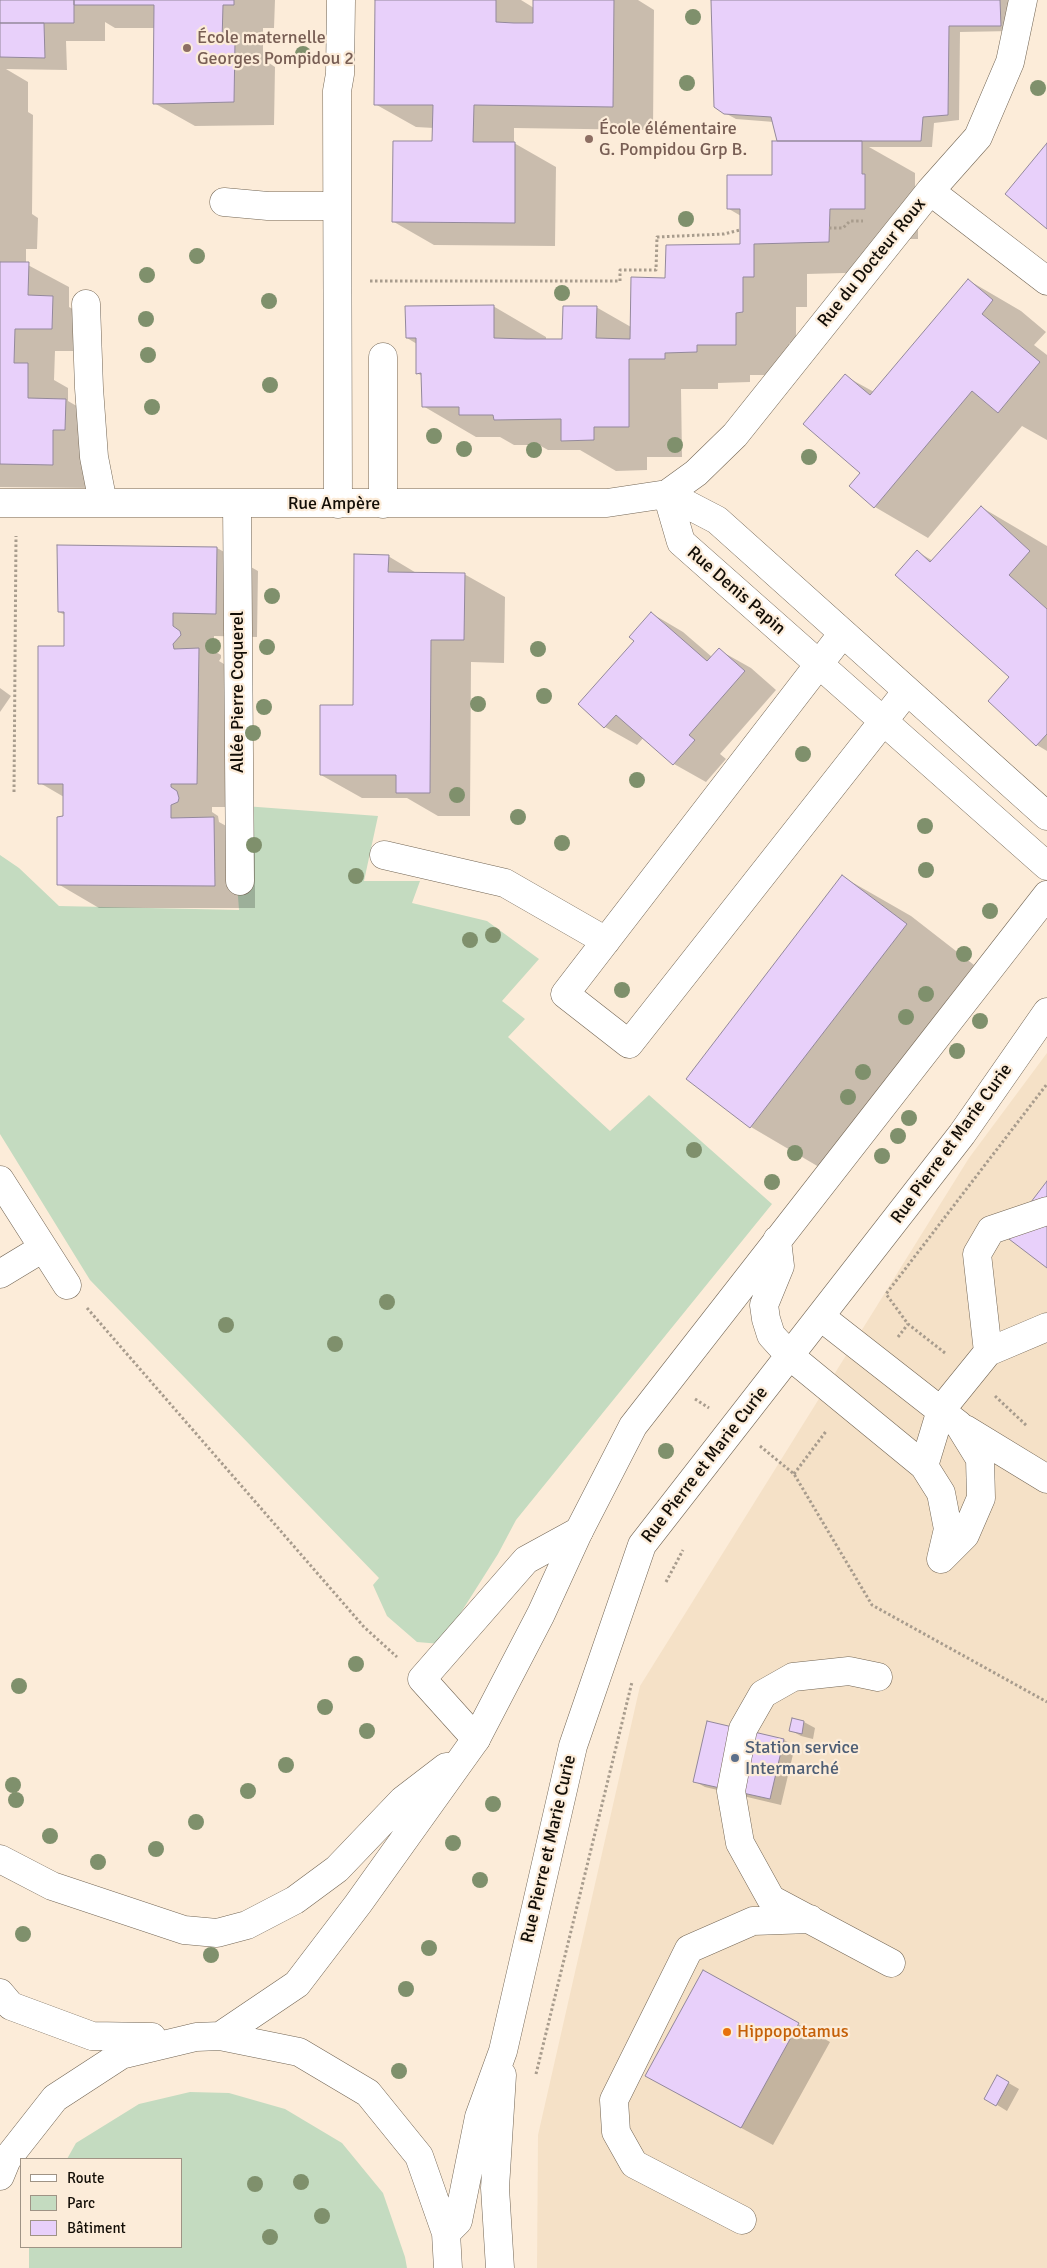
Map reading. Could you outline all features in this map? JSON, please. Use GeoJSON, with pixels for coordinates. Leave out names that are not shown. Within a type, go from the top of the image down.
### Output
{"type":"FeatureCollection","features":[{"type":"Feature","properties":{"kind":"main road"},"geometry":{"type":"LineString","coordinates":[[338,504],[337,91],[340,74],[341,0]]}},
{"type":"Feature","properties":{"kind":"main road","name":"Rue du Docteur Roux"},"geometry":{"type":"LineString","coordinates":[[667,494],[696,473],[735,435],[930,191],[978,137],[1010,62],[1023,0]]}},
{"type":"Feature","properties":{"kind":"main road"},"geometry":{"type":"LineString","coordinates":[[930,191],[1047,281]]}},
{"type":"Feature","properties":{"kind":"main road"},"geometry":{"type":"LineString","coordinates":[[224,202],[268,206],[337,206]]}},
{"type":"Feature","properties":{"kind":"main road"},"geometry":{"type":"LineString","coordinates":[[86,304],[89,388],[94,447],[104,503]]}},
{"type":"Feature","properties":{"kind":"main road"},"geometry":{"type":"LineString","coordinates":[[383,357],[383,504]]}},
{"type":"Feature","properties":{"kind":"main road"},"geometry":{"type":"LineString","coordinates":[[667,494],[717,520],[1047,816]]}},
{"type":"Feature","properties":{"kind":"main road","name":"Rue Ampère"},"geometry":{"type":"LineString","coordinates":[[8,503],[607,503],[667,494]]}},
{"type":"Feature","properties":{"kind":"main road","name":"Rue Denis Papin"},"geometry":{"type":"LineString","coordinates":[[667,494],[681,542],[1047,866]]}},
{"type":"Feature","properties":{"kind":"main road","name":"Allée Pierre Coquerel"},"geometry":{"type":"LineString","coordinates":[[237,503],[240,881]]}},
{"type":"Feature","properties":{"kind":"main road"},"geometry":{"type":"LineString","coordinates":[[843,633],[565,994],[629,1044],[907,691]]}},
{"type":"Feature","properties":{"kind":"main road"},"geometry":{"type":"LineString","coordinates":[[384,855],[505,883],[606,941]]}},
{"type":"Feature","properties":{"kind":"main road"},"geometry":{"type":"LineString","coordinates":[[2,2159],[55,2098],[121,2055],[208,2036],[296,1984],[358,1904],[473,1744],[541,1614],[579,1531],[633,1426],[1047,895]]}},
{"type":"Feature","properties":{"kind":"main road","name":"Rue Pierre et Marie Curie"},"geometry":{"type":"LineString","coordinates":[[503,2051],[573,1746],[642,1544],[962,1134],[1047,1012]]}},
{"type":"Feature","properties":{"kind":"main road"},"geometry":{"type":"LineString","coordinates":[[0,1180],[67,1285]]}},
{"type":"Feature","properties":{"kind":"main road"},"geometry":{"type":"LineString","coordinates":[[924,1466],[988,1352],[977,1254],[991,1230],[1047,1211]]}},
{"type":"Feature","properties":{"kind":"main road"},"geometry":{"type":"LineString","coordinates":[[777,1240],[780,1266],[764,1305],[771,1335],[790,1356],[924,1466],[941,1493],[948,1529],[941,1559],[965,1535],[981,1498],[980,1459],[950,1418]]}},
{"type":"Feature","properties":{"kind":"main road"},"geometry":{"type":"LineString","coordinates":[[0,1274],[43,1248]]}},
{"type":"Feature","properties":{"kind":"main road"},"geometry":{"type":"LineString","coordinates":[[821,1317],[950,1418],[1047,1479]]}},
{"type":"Feature","properties":{"kind":"main road"},"geometry":{"type":"LineString","coordinates":[[988,1352],[1047,1327]]}},
{"type":"Feature","properties":{"kind":"main road"},"geometry":{"type":"LineString","coordinates":[[473,1744],[422,1679],[526,1560],[579,1531]]}},
{"type":"Feature","properties":{"kind":"main road"},"geometry":{"type":"LineString","coordinates":[[878,1676],[849,1671],[793,1676],[763,1694],[743,1729],[731,1791],[740,1843],[771,1899],[891,1962]]}},
{"type":"Feature","properties":{"kind":"main road"},"geometry":{"type":"LineString","coordinates":[[0,1859],[52,1886],[184,1930],[217,1933],[247,1925],[294,1900],[337,1870],[403,1800],[473,1744]]}},
{"type":"Feature","properties":{"kind":"main road"},"geometry":{"type":"LineString","coordinates":[[742,2220],[634,2164],[616,2132],[614,2100],[688,1949],[753,1921],[810,1919]]}},
{"type":"Feature","properties":{"kind":"main road"},"geometry":{"type":"LineString","coordinates":[[0,1993],[11,2006],[92,2036],[208,2036],[299,2052],[368,2093],[419,2156],[446,2233],[448,2268]]}},
{"type":"Feature","properties":{"kind":"main road"},"geometry":{"type":"LineString","coordinates":[[446,2233],[458,2221],[479,2116],[503,2051]]}},
{"type":"Feature","properties":{"kind":"main road"},"geometry":{"type":"LineString","coordinates":[[500,2268],[496,2188],[503,2051]]}},
{"type":"Feature","properties":{"kind":"path"},"geometry":{"type":"LineString","coordinates":[[337,281],[620,281],[620,270],[656,270],[657,237],[724,234],[740,230]]}},
{"type":"Feature","properties":{"kind":"path"},"geometry":{"type":"LineString","coordinates":[[8,503],[14,792]]}},
{"type":"Feature","properties":{"kind":"path"},"geometry":{"type":"LineString","coordinates":[[908,1324],[886,1294],[1047,1084]]}},
{"type":"Feature","properties":{"kind":"path"},"geometry":{"type":"LineString","coordinates":[[67,1285],[364,1627],[422,1679]]}},
{"type":"Feature","properties":{"kind":"path"},"geometry":{"type":"LineString","coordinates":[[668,1381],[735,1425],[794,1474],[872,1605],[1047,1702]]}},
{"type":"Feature","properties":{"kind":"path"},"geometry":{"type":"LineString","coordinates":[[753,1453],[759,1445]]}},
{"type":"Feature","properties":{"kind":"path"},"geometry":{"type":"LineString","coordinates":[[665,1586],[686,1544]]}},
{"type":"Feature","properties":{"kind":"path"},"geometry":{"type":"LineString","coordinates":[[535,2082],[634,1677]]}},
{"type":"Feature","properties":{"kind":"shaded area"},"geometry":{"type":"Polygon","coordinates":[[[1047,1053],[1047,2268],[537,2268],[538,2135],[640,1686],[969,1158],[1047,1053]]]}},
{"type":"Feature","properties":{"kind":"green space"},"geometry":{"type":"Polygon","coordinates":[[[231,805],[378,816],[364,881],[420,881],[412,903],[487,921],[539,959],[502,1001],[525,1019],[508,1037],[610,1131],[649,1095],[772,1204],[516,1520],[498,1554],[441,1644],[417,1642],[387,1616],[373,1585],[379,1578],[90,1280],[0,1134],[0,855],[19,868],[59,906],[239,910],[231,805]]]}},
{"type":"Feature","properties":{"kind":"green space"},"geometry":{"type":"Polygon","coordinates":[[[190,2092],[229,2093],[285,2109],[342,2143],[383,2193],[407,2268],[29,2268],[29,2248],[182,2248],[182,2158],[68,2158],[76,2143],[139,2104],[190,2092]]]}},
{"type":"Feature","properties":{"kind":"building"},"geometry":{"type":"Polygon","coordinates":[[[0,0],[74,0],[74,23],[0,23],[0,0]]]}},
{"type":"Feature","properties":{"kind":"building"},"geometry":{"type":"Polygon","coordinates":[[[74,0],[234,0],[234,5],[223,5],[222,42],[235,42],[234,102],[153,104],[154,5],[74,5],[74,0]]]}},
{"type":"Feature","properties":{"kind":"building"},"geometry":{"type":"Polygon","coordinates":[[[375,0],[496,0],[496,22],[533,23],[533,0],[614,0],[613,107],[474,105],[473,142],[515,142],[515,223],[392,222],[393,141],[432,141],[433,105],[374,105],[375,0]]]}},
{"type":"Feature","properties":{"kind":"building"},"geometry":{"type":"Polygon","coordinates":[[[711,0],[1000,0],[1001,26],[949,26],[948,115],[923,117],[921,141],[777,141],[771,117],[724,114],[714,107],[711,0]]]}},
{"type":"Feature","properties":{"kind":"building"},"geometry":{"type":"Polygon","coordinates":[[[0,23],[44,23],[45,58],[0,57],[0,23]]]}},
{"type":"Feature","properties":{"kind":"building"},"geometry":{"type":"Polygon","coordinates":[[[772,141],[862,141],[862,174],[865,174],[865,209],[830,209],[829,242],[754,244],[754,277],[743,277],[743,312],[736,313],[736,345],[697,345],[697,352],[665,353],[665,359],[629,359],[629,427],[594,427],[594,440],[561,441],[561,419],[494,420],[493,415],[459,415],[459,407],[422,407],[421,373],[416,374],[416,338],[406,338],[405,306],[494,305],[494,338],[562,339],[563,306],[597,306],[596,338],[630,339],[631,277],[665,278],[666,245],[740,244],[740,209],[727,209],[727,175],[772,175],[772,141]]]}},
{"type":"Feature","properties":{"kind":"building"},"geometry":{"type":"Polygon","coordinates":[[[1047,143],[1047,229],[1005,194],[1047,143]]]}},
{"type":"Feature","properties":{"kind":"building"},"geometry":{"type":"Polygon","coordinates":[[[0,262],[29,262],[28,295],[53,296],[52,329],[15,329],[14,363],[28,363],[28,398],[66,399],[65,430],[53,430],[53,465],[0,464],[0,262]]]}},
{"type":"Feature","properties":{"kind":"building"},"geometry":{"type":"Polygon","coordinates":[[[968,279],[993,300],[982,314],[1040,362],[998,413],[972,391],[874,508],[849,486],[860,473],[803,424],[845,374],[870,395],[968,279]]]}},
{"type":"Feature","properties":{"kind":"building"},"geometry":{"type":"Polygon","coordinates":[[[981,506],[1030,551],[1009,575],[1047,609],[1047,734],[1036,746],[988,701],[1009,677],[895,575],[917,550],[930,562],[981,506]]]}},
{"type":"Feature","properties":{"kind":"building"},"geometry":{"type":"Polygon","coordinates":[[[57,545],[217,547],[216,614],[173,613],[173,626],[180,631],[181,635],[173,644],[174,649],[199,648],[197,784],[171,784],[171,787],[177,791],[179,798],[178,802],[171,805],[171,818],[214,817],[215,886],[57,885],[57,817],[63,816],[63,784],[38,784],[38,646],[64,646],[64,612],[58,612],[57,545]]]}},
{"type":"Feature","properties":{"kind":"building"},"geometry":{"type":"Polygon","coordinates":[[[354,554],[389,555],[388,572],[465,573],[464,640],[431,640],[430,793],[396,793],[396,775],[320,775],[320,705],[353,705],[354,554]]]}},
{"type":"Feature","properties":{"kind":"building"},"geometry":{"type":"Polygon","coordinates":[[[651,612],[707,661],[719,648],[745,671],[689,735],[695,740],[673,765],[616,715],[604,728],[578,704],[634,641],[629,637],[651,612]]]}},
{"type":"Feature","properties":{"kind":"building"},"geometry":{"type":"Polygon","coordinates":[[[842,875],[907,924],[750,1128],[686,1079],[842,875]]]}},
{"type":"Feature","properties":{"kind":"building"},"geometry":{"type":"Polygon","coordinates":[[[1047,1181],[1047,1268],[1005,1236],[1047,1181]]]}},
{"type":"Feature","properties":{"kind":"building"},"geometry":{"type":"Polygon","coordinates":[[[792,1718],[804,1721],[802,1734],[789,1731],[792,1718]]]}},
{"type":"Feature","properties":{"kind":"building"},"geometry":{"type":"Polygon","coordinates":[[[707,1721],[784,1739],[770,1799],[693,1782],[707,1721]]]}},
{"type":"Feature","properties":{"kind":"building"},"geometry":{"type":"Polygon","coordinates":[[[703,1970],[799,2023],[741,2128],[645,2076],[703,1970]]]}},
{"type":"Feature","properties":{"kind":"building"},"geometry":{"type":"Polygon","coordinates":[[[997,2075],[1009,2082],[996,2106],[984,2099],[997,2075]]]}},
{"type":"Feature","properties":{"kind":"place","name":"École maternelle Georges Pompidou 2"},"geometry":{"type":"Point","coordinates":[187,48]}},
{"type":"Feature","properties":{"kind":"place","name":"École élémentaire G. Pompidou Grp B."},"geometry":{"type":"Point","coordinates":[589,139]}},
{"type":"Feature","properties":{"kind":"place","name":"Station service Intermarché"},"geometry":{"type":"Point","coordinates":[735,1758]}},
{"type":"Feature","properties":{"kind":"place","name":"Hippopotamus"},"geometry":{"type":"Point","coordinates":[727,2032]}}]}
